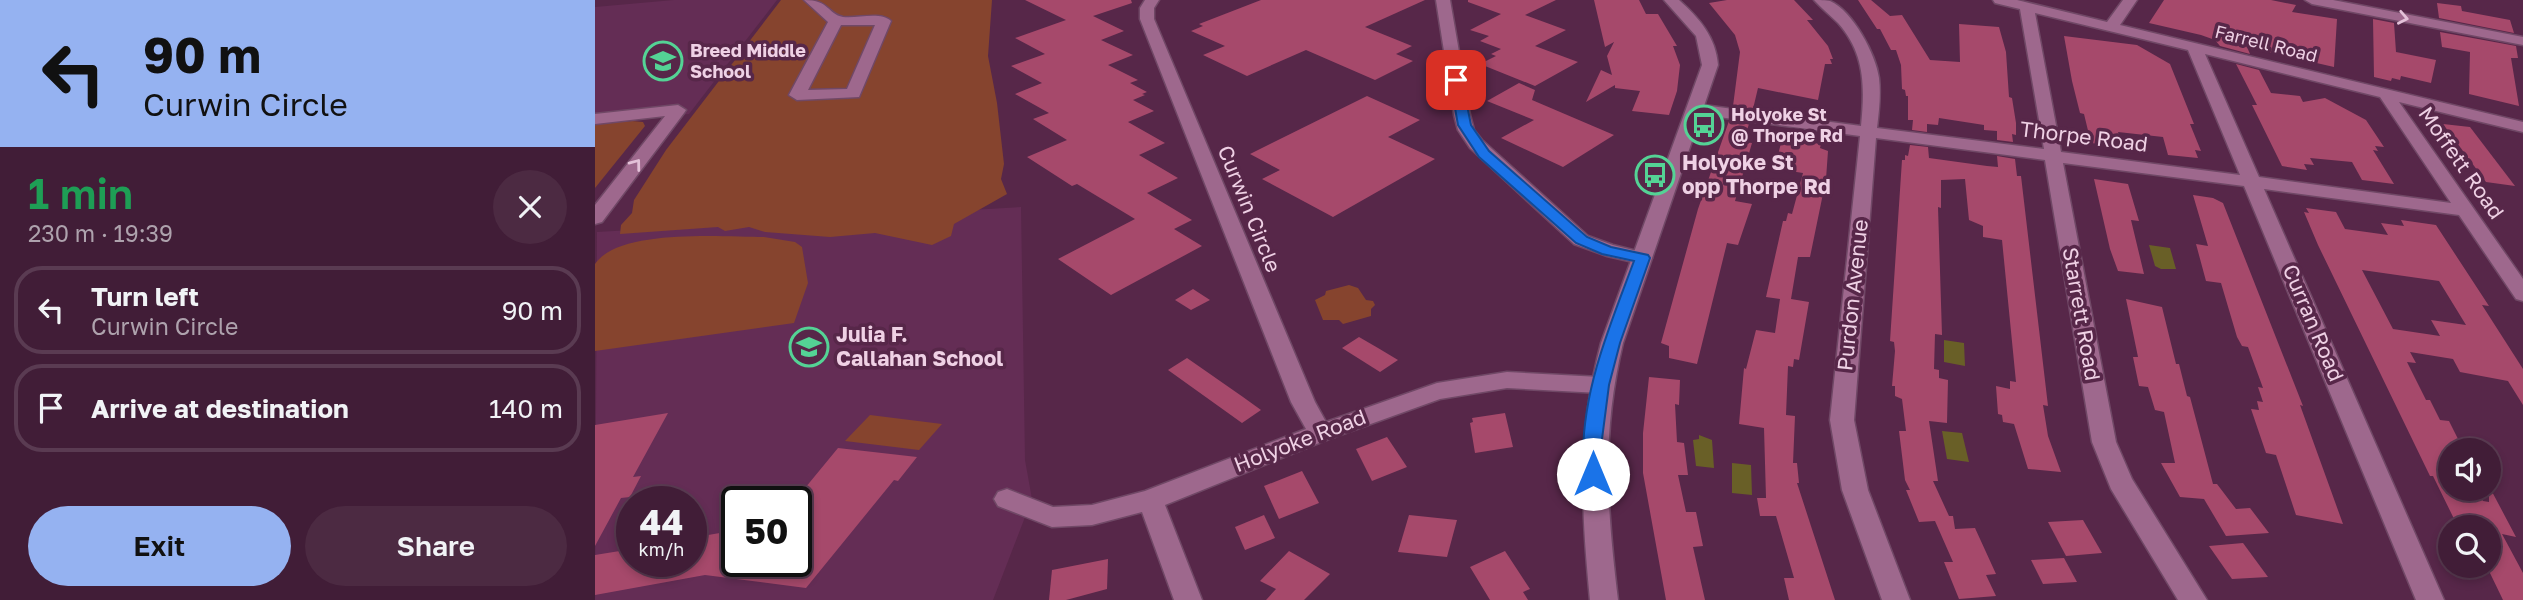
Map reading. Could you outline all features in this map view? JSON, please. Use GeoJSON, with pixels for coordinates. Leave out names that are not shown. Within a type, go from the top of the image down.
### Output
{"type":"FeatureCollection","features":[{"type":"Feature","properties":{"kind":"street"},"geometry":{"type":"LineString","coordinates":[[811,0],[836,21],[884,21],[853,94],[797,94],[836,21]]}},
{"type":"Feature","properties":{"kind":"street","name":"Curwin Circle"},"geometry":{"type":"LineString","coordinates":[[1152,0],[1147,8],[1147,19],[1303,402],[1320,433]]}},
{"type":"Feature","properties":{"kind":"street"},"geometry":{"type":"LineString","coordinates":[[1443,0],[1462,115],[1476,145],[1581,240],[1607,250],[1642,258]]}},
{"type":"Feature","properties":{"kind":"street"},"geometry":{"type":"LineString","coordinates":[[1604,600],[1592,458],[1600,385],[1612,343],[1709,72],[1708,46],[1695,23],[1671,0]]}},
{"type":"Feature","properties":{"kind":"street","name":"Purdon Avenue"},"geometry":{"type":"LineString","coordinates":[[1821,0],[1849,27],[1866,54],[1873,83],[1843,390],[1843,436],[1859,505],[1896,600]]}},
{"type":"Feature","properties":{"kind":"street","name":"Farrell Road"},"geometry":{"type":"LineString","coordinates":[[2000,0],[2523,127]]}},
{"type":"Feature","properties":{"kind":"street"},"geometry":{"type":"LineString","coordinates":[[2111,27],[2130,0]]}},
{"type":"Feature","properties":{"kind":"street"},"geometry":{"type":"LineString","coordinates":[[2312,0],[2523,41]]}},
{"type":"Feature","properties":{"kind":"street","name":"Starrett Road"},"geometry":{"type":"LineString","coordinates":[[2027,7],[2104,443],[2120,482],[2193,600]]}},
{"type":"Feature","properties":{"kind":"street","name":"Curran Road"},"geometry":{"type":"LineString","coordinates":[[2194,47],[2430,600]]}},
{"type":"Feature","properties":{"kind":"street","name":"Moffett Road"},"geometry":{"type":"LineString","coordinates":[[2385,93],[2523,294]]}},
{"type":"Feature","properties":{"kind":"street","name":"Thorpe Road"},"geometry":{"type":"LineString","coordinates":[[1696,109],[2465,210]]}},
{"type":"Feature","properties":{"kind":"street"},"geometry":{"type":"LineString","coordinates":[[595,119],[678,110],[595,218]]}},
{"type":"Feature","properties":{"kind":"street","name":"Holyoke Road"},"geometry":{"type":"LineString","coordinates":[[1007,499],[1037,512],[1062,518],[1103,512],[1150,500],[1419,396],[1464,385],[1530,380],[1600,385]]}},
{"type":"Feature","properties":{"kind":"street"},"geometry":{"type":"LineString","coordinates":[[1150,500],[1188,600]]}},
{"type":"Feature","properties":{"kind":"shaded area","name":"Breed Middle School"},"geometry":{"type":"Polygon","coordinates":[[[674,0],[777,0],[689,114],[595,124],[595,7],[674,0]]]}},
{"type":"Feature","properties":{"kind":"shaded area"},"geometry":{"type":"Polygon","coordinates":[[[781,0],[992,0],[988,56],[1004,164],[1001,179],[1007,194],[954,224],[951,236],[932,245],[875,233],[830,237],[765,232],[749,227],[725,231],[718,227],[620,234],[621,225],[632,213],[634,200],[666,150],[781,0]]]}},
{"type":"Feature","properties":{"kind":"shaded area"},"geometry":{"type":"Polygon","coordinates":[[[643,122],[645,126],[595,188],[595,124],[643,122]]]}},
{"type":"Feature","properties":{"kind":"shaded area","name":"Julia F. Callahan School"},"geometry":{"type":"Polygon","coordinates":[[[1021,207],[1025,460],[1032,499],[993,600],[595,600],[597,232],[1021,207]]]}},
{"type":"Feature","properties":{"kind":"shaded area"},"geometry":{"type":"Polygon","coordinates":[[[673,237],[764,237],[795,242],[802,247],[808,283],[794,323],[595,351],[595,264],[608,253],[626,245],[673,237]]]}},
{"type":"Feature","properties":{"kind":"shaded area"},"geometry":{"type":"Polygon","coordinates":[[[2149,245],[2170,248],[2176,269],[2161,269],[2155,266],[2149,245]]]}},
{"type":"Feature","properties":{"kind":"shaded area"},"geometry":{"type":"Polygon","coordinates":[[[1349,285],[1358,288],[1366,300],[1373,301],[1375,305],[1371,309],[1371,316],[1343,324],[1339,320],[1323,320],[1315,300],[1325,295],[1326,291],[1349,285]]]}},
{"type":"Feature","properties":{"kind":"shaded area"},"geometry":{"type":"Polygon","coordinates":[[[1944,340],[1964,343],[1965,366],[1944,362],[1944,340]]]}},
{"type":"Feature","properties":{"kind":"shaded area"},"geometry":{"type":"Polygon","coordinates":[[[870,415],[942,424],[919,450],[845,441],[870,415]]]}},
{"type":"Feature","properties":{"kind":"shaded area"},"geometry":{"type":"Polygon","coordinates":[[[1942,431],[1962,433],[1969,462],[1947,459],[1942,431]]]}},
{"type":"Feature","properties":{"kind":"shaded area"},"geometry":{"type":"Polygon","coordinates":[[[1699,435],[1712,440],[1714,468],[1696,466],[1693,440],[1699,439],[1699,435]]]}},
{"type":"Feature","properties":{"kind":"shaded area"},"geometry":{"type":"Polygon","coordinates":[[[1732,463],[1751,465],[1752,495],[1732,493],[1732,463]]]}},
{"type":"Feature","properties":{"kind":"building"},"geometry":{"type":"Polygon","coordinates":[[[1025,0],[1131,0],[1132,3],[1093,16],[1124,31],[1101,40],[1133,55],[1108,65],[1138,80],[1130,83],[1147,92],[1133,100],[1154,111],[1128,122],[1165,143],[1139,155],[1178,178],[1147,193],[1192,220],[1174,229],[1202,246],[1111,295],[1058,259],[1135,219],[1077,184],[1072,186],[1027,157],[1067,140],[1033,119],[1049,113],[1015,94],[1042,83],[1011,66],[1045,54],[1015,38],[1066,20],[1025,0]]]}},
{"type":"Feature","properties":{"kind":"building"},"geometry":{"type":"Polygon","coordinates":[[[1261,0],[1425,0],[1365,27],[1412,46],[1396,54],[1413,61],[1375,80],[1306,50],[1247,76],[1203,55],[1225,46],[1191,31],[1203,26],[1199,24],[1261,0]]]}},
{"type":"Feature","properties":{"kind":"building"},"geometry":{"type":"Polygon","coordinates":[[[1468,0],[1556,0],[1525,15],[1566,30],[1535,46],[1578,62],[1535,86],[1480,64],[1496,56],[1491,54],[1501,49],[1480,41],[1489,36],[1470,30],[1501,14],[1468,0]]]}},
{"type":"Feature","properties":{"kind":"building"},"geometry":{"type":"Polygon","coordinates":[[[1594,0],[1639,0],[1646,14],[1658,14],[1677,46],[1673,46],[1680,65],[1677,91],[1669,115],[1632,111],[1640,91],[1615,88],[1615,85],[1586,102],[1601,70],[1612,75],[1607,56],[1614,42],[1605,47],[1594,0]]]}},
{"type":"Feature","properties":{"kind":"building"},"geometry":{"type":"Polygon","coordinates":[[[1727,0],[1794,0],[1813,20],[1807,20],[1828,46],[1833,59],[1830,59],[1832,64],[1825,64],[1818,100],[1758,88],[1753,109],[1733,106],[1740,52],[1735,35],[1709,3],[1727,0]]]}},
{"type":"Feature","properties":{"kind":"building"},"geometry":{"type":"Polygon","coordinates":[[[1858,0],[1871,0],[1890,16],[1902,15],[1930,60],[1960,62],[1959,24],[1999,27],[2006,52],[2009,97],[2012,98],[2016,123],[2016,135],[2012,134],[2013,142],[1997,140],[1997,131],[1984,130],[1984,125],[1939,118],[1938,125],[1927,124],[1927,132],[1912,130],[1913,120],[1908,120],[1908,96],[1902,89],[1901,65],[1896,50],[1891,50],[1880,29],[1877,29],[1858,0]]]}},
{"type":"Feature","properties":{"kind":"building"},"geometry":{"type":"Polygon","coordinates":[[[2164,0],[2271,0],[2296,5],[2292,12],[2337,19],[2334,67],[2247,47],[2250,54],[2220,46],[2215,40],[2201,35],[2149,23],[2164,0]]]}},
{"type":"Feature","properties":{"kind":"building"},"geometry":{"type":"Polygon","coordinates":[[[2437,3],[2461,6],[2462,11],[2510,20],[2514,33],[2439,18],[2437,3]]]}},
{"type":"Feature","properties":{"kind":"building"},"geometry":{"type":"Polygon","coordinates":[[[2373,19],[2394,23],[2396,52],[2436,60],[2431,83],[2401,76],[2400,80],[2392,78],[2391,81],[2374,77],[2373,19]]]}},
{"type":"Feature","properties":{"kind":"building"},"geometry":{"type":"Polygon","coordinates":[[[2440,32],[2516,46],[2518,58],[2511,58],[2519,106],[2469,94],[2470,52],[2442,47],[2440,32]]]}},
{"type":"Feature","properties":{"kind":"building"},"geometry":{"type":"Polygon","coordinates":[[[2064,36],[2137,45],[2170,64],[2194,124],[2190,124],[2201,151],[2195,150],[2198,158],[2168,155],[2163,137],[2118,132],[2120,137],[2114,137],[2116,146],[2091,143],[2084,114],[2080,113],[2064,36]]]}},
{"type":"Feature","properties":{"kind":"building"},"geometry":{"type":"Polygon","coordinates":[[[2236,64],[2259,70],[2271,93],[2300,96],[2303,102],[2325,98],[2366,120],[2384,147],[2375,146],[2378,151],[2373,150],[2394,184],[2362,180],[2352,162],[2310,158],[2314,165],[2304,164],[2307,170],[2282,166],[2252,105],[2257,105],[2236,64]]]}},
{"type":"Feature","properties":{"kind":"building"},"geometry":{"type":"Polygon","coordinates":[[[1519,83],[1535,90],[1532,100],[1614,135],[1563,167],[1501,138],[1534,120],[1487,101],[1519,83]]]}},
{"type":"Feature","properties":{"kind":"building"},"geometry":{"type":"Polygon","coordinates":[[[1367,96],[1420,120],[1388,137],[1435,159],[1333,217],[1262,179],[1280,170],[1250,154],[1367,96]]]}},
{"type":"Feature","properties":{"kind":"building"},"geometry":{"type":"Polygon","coordinates":[[[1729,121],[1749,124],[1743,142],[1752,143],[1735,201],[1752,204],[1738,245],[1727,243],[1697,364],[1669,358],[1669,346],[1661,343],[1698,209],[1729,121]]]}},
{"type":"Feature","properties":{"kind":"building"},"geometry":{"type":"Polygon","coordinates":[[[2443,124],[2470,127],[2515,186],[2486,182],[2443,124]]]}},
{"type":"Feature","properties":{"kind":"building"},"geometry":{"type":"Polygon","coordinates":[[[1782,139],[1821,144],[1820,148],[1828,151],[1826,179],[1810,257],[1798,257],[1791,299],[1809,302],[1799,360],[1794,359],[1793,367],[1788,366],[1786,415],[1795,416],[1793,463],[1797,463],[1797,483],[1835,600],[1789,600],[1784,578],[1794,578],[1776,516],[1760,516],[1757,498],[1766,498],[1764,428],[1739,424],[1744,368],[1746,369],[1756,330],[1775,333],[1780,299],[1766,297],[1783,221],[1786,221],[1788,213],[1792,214],[1803,173],[1790,171],[1791,165],[1776,163],[1782,139]]]}},
{"type":"Feature","properties":{"kind":"building"},"geometry":{"type":"Polygon","coordinates":[[[1910,145],[1928,147],[1929,158],[1987,166],[1998,167],[1997,156],[2015,159],[2017,176],[2021,176],[2048,406],[2043,405],[2048,436],[2061,472],[2028,469],[2014,424],[2003,422],[2002,415],[1998,414],[1996,386],[2010,389],[2010,381],[2016,382],[2002,240],[1983,237],[1983,226],[1969,220],[1965,179],[1941,180],[1941,208],[1938,207],[1942,335],[1935,334],[1934,369],[1939,370],[1939,378],[1948,380],[1947,423],[1929,421],[1938,481],[1933,481],[1949,516],[1953,516],[1955,529],[1975,528],[1996,574],[1986,575],[1996,596],[1959,599],[1944,562],[1953,562],[1935,521],[1919,522],[1906,490],[1910,490],[1905,480],[1899,431],[1906,431],[1902,399],[1895,396],[1895,386],[1892,386],[1895,351],[1894,342],[1890,341],[1902,160],[1905,160],[1905,155],[1908,156],[1910,145]]]}},
{"type":"Feature","properties":{"kind":"building"},"geometry":{"type":"Polygon","coordinates":[[[2094,179],[2128,184],[2139,221],[2131,220],[2144,274],[2118,271],[2110,249],[2094,179]]]}},
{"type":"Feature","properties":{"kind":"building"},"geometry":{"type":"Polygon","coordinates":[[[2193,195],[2213,198],[2223,203],[2303,406],[2300,405],[2343,524],[2296,515],[2276,455],[2266,453],[2251,409],[2259,410],[2257,401],[2263,402],[2258,387],[2263,388],[2248,347],[2242,346],[2237,337],[2221,283],[2206,281],[2196,244],[2208,246],[2193,195]]]}},
{"type":"Feature","properties":{"kind":"building"},"geometry":{"type":"Polygon","coordinates":[[[2306,208],[2336,212],[2345,229],[2388,235],[2381,223],[2404,226],[2401,220],[2436,225],[2489,306],[2482,305],[2523,369],[2523,405],[2508,381],[2460,372],[2453,359],[2410,352],[2416,363],[2407,362],[2426,400],[2430,400],[2440,420],[2449,421],[2458,438],[2438,438],[2438,486],[2433,476],[2430,476],[2304,212],[2309,213],[2306,208]],[[2362,270],[2393,329],[2440,336],[2431,320],[2466,325],[2439,281],[2362,270]]]}},
{"type":"Feature","properties":{"kind":"building"},"geometry":{"type":"Polygon","coordinates":[[[1193,289],[1210,300],[1191,310],[1175,300],[1193,289]]]}},
{"type":"Feature","properties":{"kind":"building"},"geometry":{"type":"Polygon","coordinates":[[[2126,299],[2162,307],[2176,364],[2179,364],[2187,396],[2190,397],[2213,484],[2217,484],[2236,509],[2250,508],[2269,533],[2226,536],[2204,499],[2180,497],[2161,463],[2175,463],[2164,412],[2155,410],[2148,387],[2139,386],[2133,357],[2138,357],[2126,299]]]}},
{"type":"Feature","properties":{"kind":"building"},"geometry":{"type":"Polygon","coordinates":[[[1359,337],[1398,360],[1380,372],[1342,348],[1359,337]]]}},
{"type":"Feature","properties":{"kind":"building"},"geometry":{"type":"Polygon","coordinates":[[[1187,358],[1261,410],[1242,423],[1168,370],[1187,358]]]}},
{"type":"Feature","properties":{"kind":"building"},"geometry":{"type":"Polygon","coordinates":[[[1649,377],[1680,380],[1679,405],[1675,404],[1677,442],[1684,443],[1688,475],[1678,475],[1686,512],[1696,512],[1703,546],[1693,547],[1705,600],[1666,600],[1643,473],[1643,433],[1649,377]]]}},
{"type":"Feature","properties":{"kind":"building"},"geometry":{"type":"Polygon","coordinates":[[[668,413],[633,477],[641,476],[636,486],[616,486],[616,507],[595,546],[595,425],[668,413]]]}},
{"type":"Feature","properties":{"kind":"building"},"geometry":{"type":"Polygon","coordinates":[[[1505,413],[1513,447],[1475,453],[1470,423],[1473,422],[1472,418],[1505,413]]]}},
{"type":"Feature","properties":{"kind":"building"},"geometry":{"type":"Polygon","coordinates":[[[1387,437],[1407,467],[1372,481],[1356,449],[1387,437]]]}},
{"type":"Feature","properties":{"kind":"building"},"geometry":{"type":"Polygon","coordinates":[[[838,448],[917,457],[898,481],[894,480],[806,588],[707,575],[707,535],[721,533],[721,577],[812,577],[812,486],[807,486],[838,448]]]}},
{"type":"Feature","properties":{"kind":"building"},"geometry":{"type":"Polygon","coordinates":[[[1302,471],[1319,503],[1279,519],[1264,486],[1302,471]]]}},
{"type":"Feature","properties":{"kind":"building"},"geometry":{"type":"Polygon","coordinates":[[[2445,501],[2497,501],[2516,537],[2502,534],[2523,573],[2523,600],[2503,600],[2492,578],[2501,578],[2501,515],[2452,515],[2445,501]]]}},
{"type":"Feature","properties":{"kind":"building"},"geometry":{"type":"Polygon","coordinates":[[[1264,515],[1275,538],[1245,550],[1235,527],[1264,515]]]}},
{"type":"Feature","properties":{"kind":"building"},"geometry":{"type":"Polygon","coordinates":[[[1409,515],[1457,520],[1447,557],[1398,552],[1409,515]]]}},
{"type":"Feature","properties":{"kind":"building"},"geometry":{"type":"Polygon","coordinates":[[[2083,520],[2102,553],[2066,556],[2048,522],[2083,520]]]}},
{"type":"Feature","properties":{"kind":"building"},"geometry":{"type":"Polygon","coordinates":[[[2243,543],[2268,577],[2232,579],[2209,546],[2243,543]]]}},
{"type":"Feature","properties":{"kind":"building"},"geometry":{"type":"Polygon","coordinates":[[[1289,551],[1330,574],[1304,600],[1266,600],[1276,589],[1260,581],[1289,551]]]}},
{"type":"Feature","properties":{"kind":"building"},"geometry":{"type":"Polygon","coordinates":[[[1505,551],[1530,589],[1523,592],[1528,600],[1490,600],[1470,567],[1505,551]]]}},
{"type":"Feature","properties":{"kind":"building"},"geometry":{"type":"Polygon","coordinates":[[[616,552],[616,577],[694,577],[595,595],[595,555],[616,552]]]}},
{"type":"Feature","properties":{"kind":"building"},"geometry":{"type":"Polygon","coordinates":[[[2064,558],[2077,582],[2043,584],[2031,560],[2064,558]]]}},
{"type":"Feature","properties":{"kind":"building"},"geometry":{"type":"Polygon","coordinates":[[[1108,559],[1107,589],[1066,600],[1049,600],[1052,570],[1108,559]]]}},
{"type":"Feature","properties":{"kind":"place","name":"Breed Middle School"},"geometry":{"type":"Point","coordinates":[663,61]}},
{"type":"Feature","properties":{"kind":"place","name":"Holyoke St @ Thorpe Rd"},"geometry":{"type":"Point","coordinates":[1704,125]}},
{"type":"Feature","properties":{"kind":"place","name":"Holyoke St opp Thorpe Rd"},"geometry":{"type":"Point","coordinates":[1655,175]}},
{"type":"Feature","properties":{"kind":"place","name":"Julia F. Callahan School"},"geometry":{"type":"Point","coordinates":[809,347]}},
{"type":"Feature","properties":{"kind":"route"},"geometry":{"type":"LineString","coordinates":[[1456,80],[1464,125],[1484,154],[1581,240],[1607,250],[1642,258],[1600,385],[1594,423],[1593,474]]}}]}
